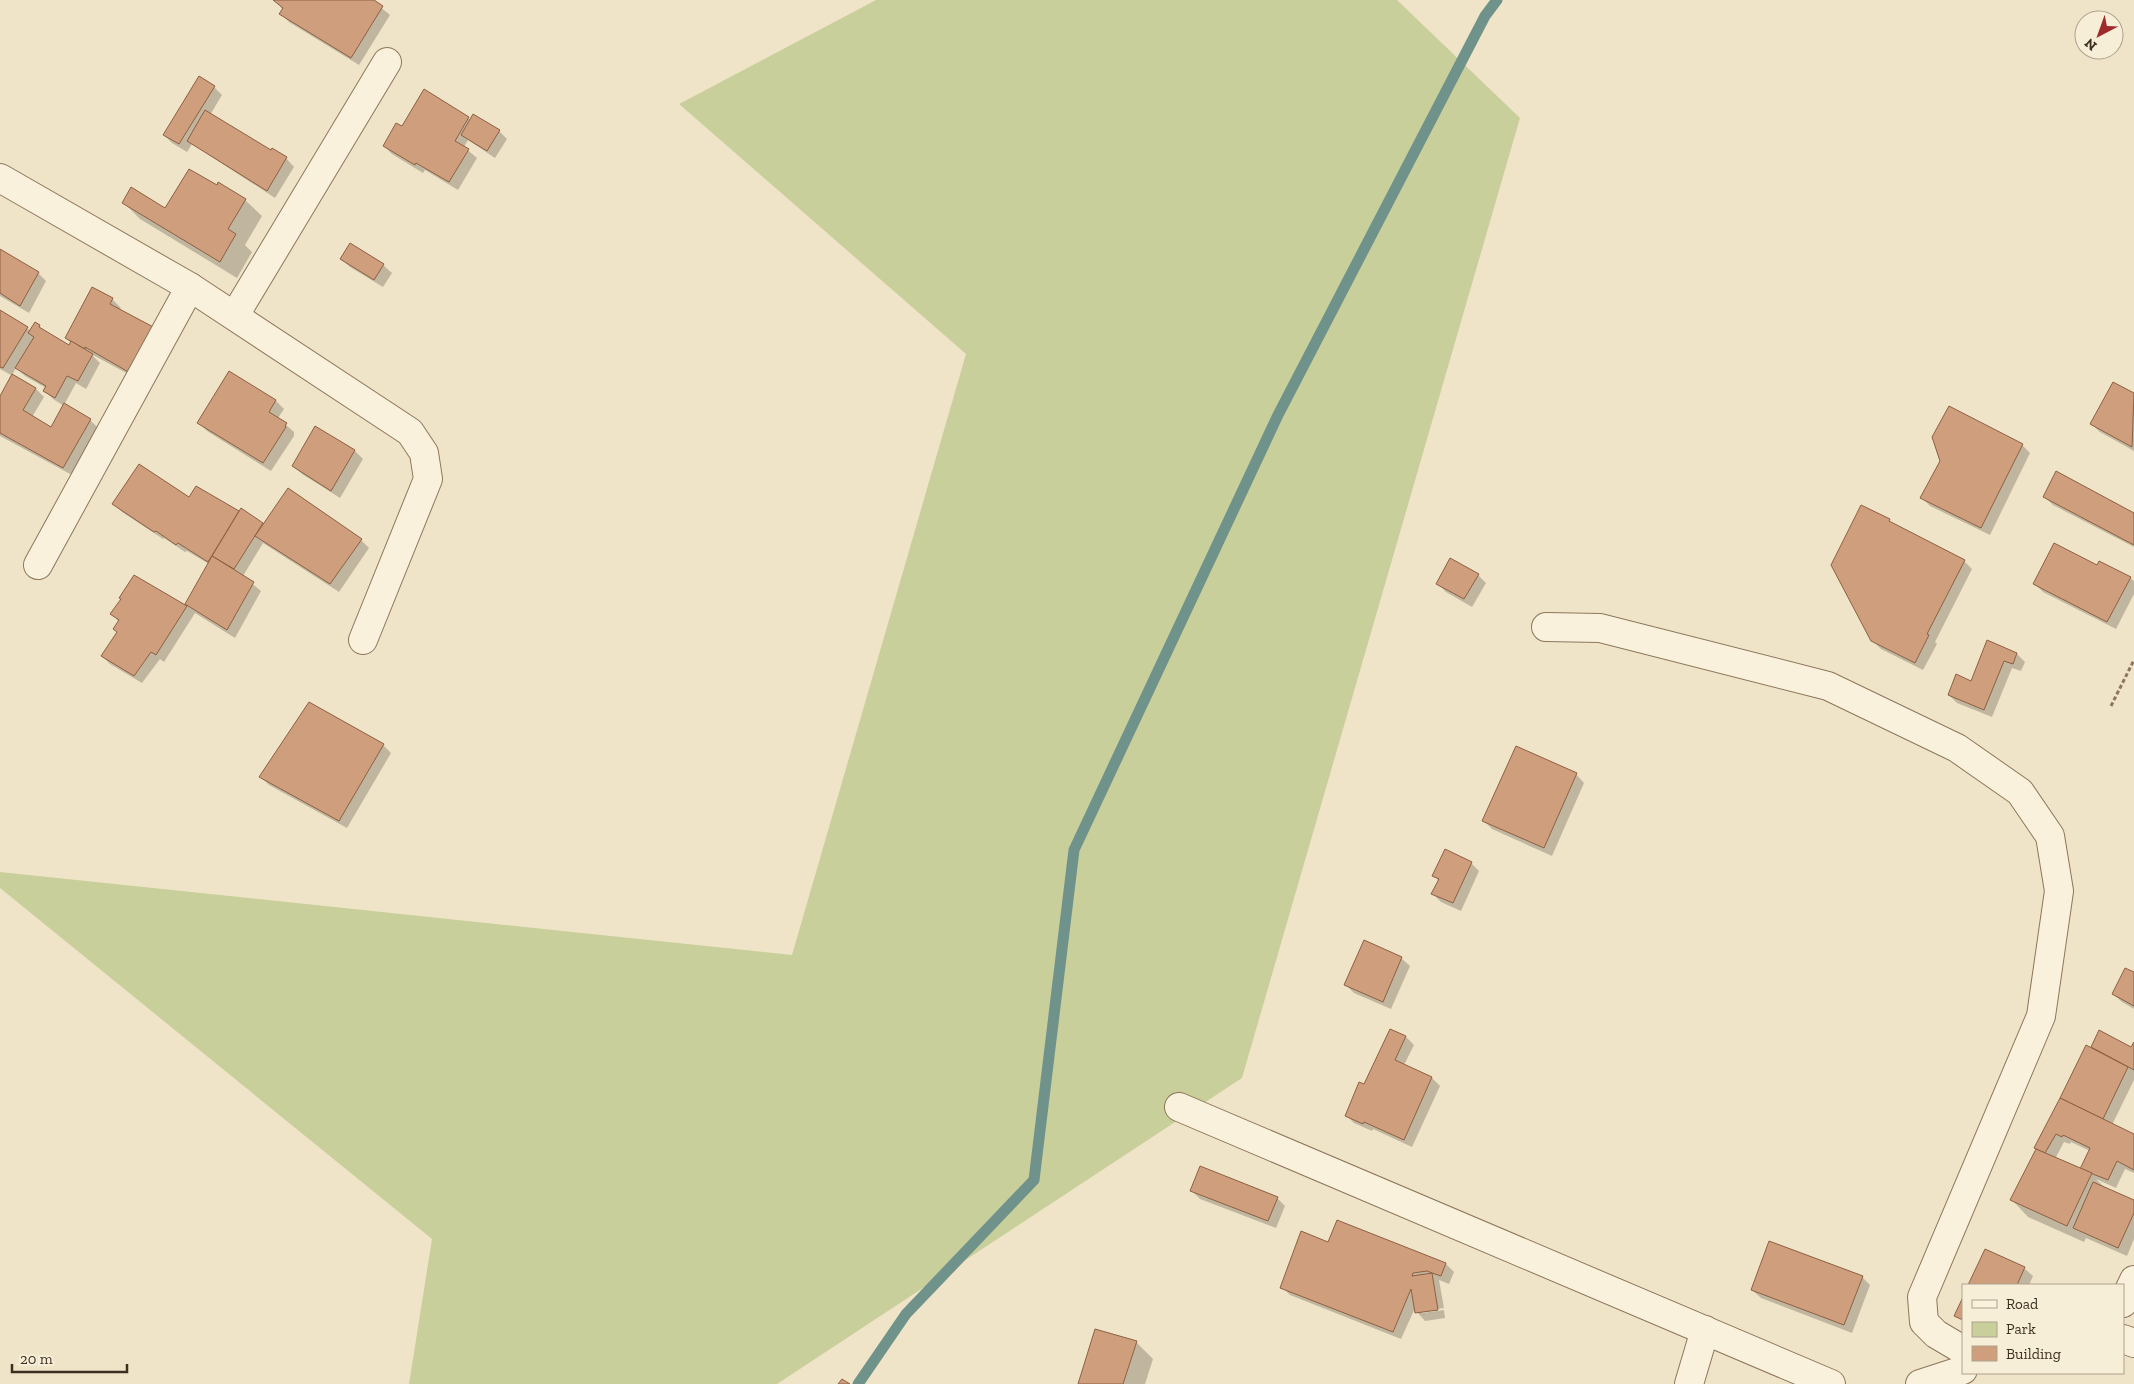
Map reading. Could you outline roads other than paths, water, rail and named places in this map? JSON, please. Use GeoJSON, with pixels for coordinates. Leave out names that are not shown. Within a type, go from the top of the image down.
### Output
{"type":"FeatureCollection","features":[{"type":"Feature","properties":{"kind":"street"},"geometry":{"type":"LineString","coordinates":[[235,315],[387,62]]}},
{"type":"Feature","properties":{"kind":"street"},"geometry":{"type":"LineString","coordinates":[[0,178],[190,287],[410,432],[424,453],[428,479],[363,640]]}},
{"type":"Feature","properties":{"kind":"street"},"geometry":{"type":"LineString","coordinates":[[38,565],[190,287]]}},
{"type":"Feature","properties":{"kind":"street"},"geometry":{"type":"LineString","coordinates":[[1546,627],[1600,628],[1828,686],[1957,748],[2020,792],[2050,836],[2059,891],[2041,1016],[1922,1298],[1924,1322],[1936,1334],[1962,1349]]}},
{"type":"Feature","properties":{"kind":"street"},"geometry":{"type":"LineString","coordinates":[[1179,1107],[1831,1384]]}},
{"type":"Feature","properties":{"kind":"street"},"geometry":{"type":"LineString","coordinates":[[2124,1301],[2134,1280]]}},
{"type":"Feature","properties":{"kind":"street"},"geometry":{"type":"LineString","coordinates":[[1689,1384],[1706,1330]]}},
{"type":"Feature","properties":{"kind":"street"},"geometry":{"type":"LineString","coordinates":[[1920,1384],[1962,1370]]}},
{"type":"Feature","properties":{"kind":"waterway"},"geometry":{"type":"LineString","coordinates":[[858,1384],[906,1314],[1034,1180],[1074,850],[1278,415],[1485,16],[1497,0]]}}]}
